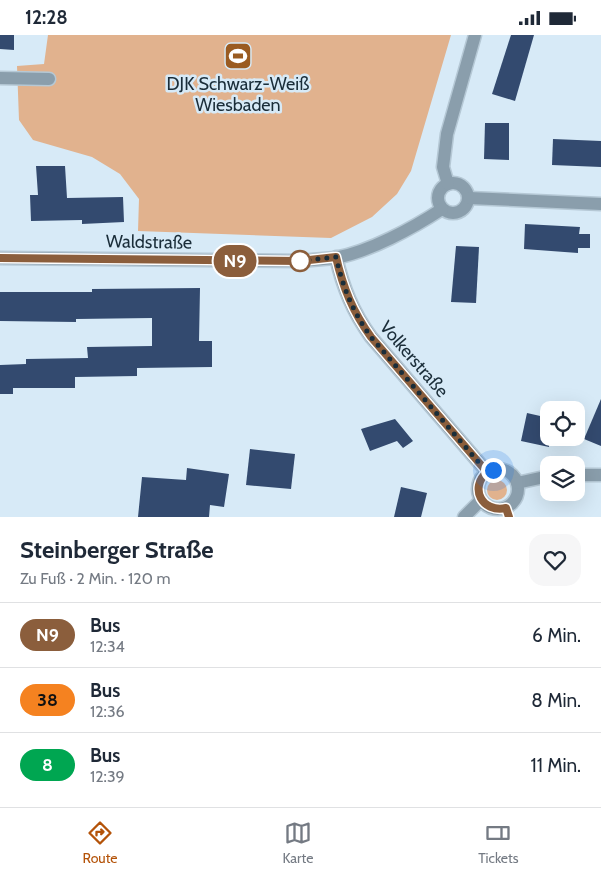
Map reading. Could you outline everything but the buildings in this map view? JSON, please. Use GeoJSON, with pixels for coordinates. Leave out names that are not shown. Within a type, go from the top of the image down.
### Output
{"type":"FeatureCollection","features":[{"type":"Feature","properties":{"kind":"street"},"geometry":{"type":"LineString","coordinates":[[448,183],[443,167],[447,134],[475,35]]}},
{"type":"Feature","properties":{"kind":"street"},"geometry":{"type":"LineString","coordinates":[[0,78],[49,79]]}},
{"type":"Feature","properties":{"kind":"street"},"geometry":{"type":"LineString","coordinates":[[448,183],[462,185],[468,198],[466,207],[459,213],[450,213],[442,209],[438,202],[438,194],[442,187],[448,183]]}},
{"type":"Feature","properties":{"kind":"street"},"geometry":{"type":"LineString","coordinates":[[468,198],[484,197],[601,204]]}},
{"type":"Feature","properties":{"kind":"street","name":"Waldstraße"},"geometry":{"type":"LineString","coordinates":[[0,258],[300,261],[354,253],[427,219],[442,209]]}},
{"type":"Feature","properties":{"kind":"street","name":"Volkerstraße"},"geometry":{"type":"LineString","coordinates":[[336,257],[344,290],[357,318],[371,337],[487,472]]}},
{"type":"Feature","properties":{"kind":"street"},"geometry":{"type":"LineString","coordinates":[[493,470],[505,470],[514,477],[517,483],[518,489],[515,500],[507,512],[490,507],[482,500],[478,488],[479,482],[487,472],[493,470]]}},
{"type":"Feature","properties":{"kind":"street"},"geometry":{"type":"LineString","coordinates":[[585,475],[601,475]]}},
{"type":"Feature","properties":{"kind":"street"},"geometry":{"type":"LineString","coordinates":[[517,483],[540,478]]}},
{"type":"Feature","properties":{"kind":"street"},"geometry":{"type":"LineString","coordinates":[[464,517],[482,500]]}},
{"type":"Feature","properties":{"kind":"shaded area"},"geometry":{"type":"Polygon","coordinates":[[[48,35],[451,35],[411,171],[397,194],[372,217],[331,238],[138,231],[139,199],[120,174],[92,157],[33,140],[19,120],[17,66],[44,64],[48,35]]]}},
{"type":"Feature","properties":{"kind":"shaded area"},"geometry":{"type":"Polygon","coordinates":[[[493,480],[501,480],[507,486],[507,494],[501,500],[493,500],[487,494],[487,486],[493,480]]]}},
{"type":"Feature","properties":{"kind":"bus line","name":"N9"},"geometry":{"type":"LineString","coordinates":[[0,258],[300,261],[336,257],[344,290],[357,318],[371,337],[487,472],[482,476],[478,488],[485,504],[495,509],[506,508],[509,517]]}},
{"type":"Feature","properties":{"kind":"place","name":"DJK Schwarz-Weiß Wiesbaden"},"geometry":{"type":"Point","coordinates":[238,56]}},
{"type":"Feature","properties":{"kind":"route"},"geometry":{"type":"LineString","coordinates":[[300,261],[336,257],[344,290],[357,318],[371,337],[487,472],[493,470]]}}]}
